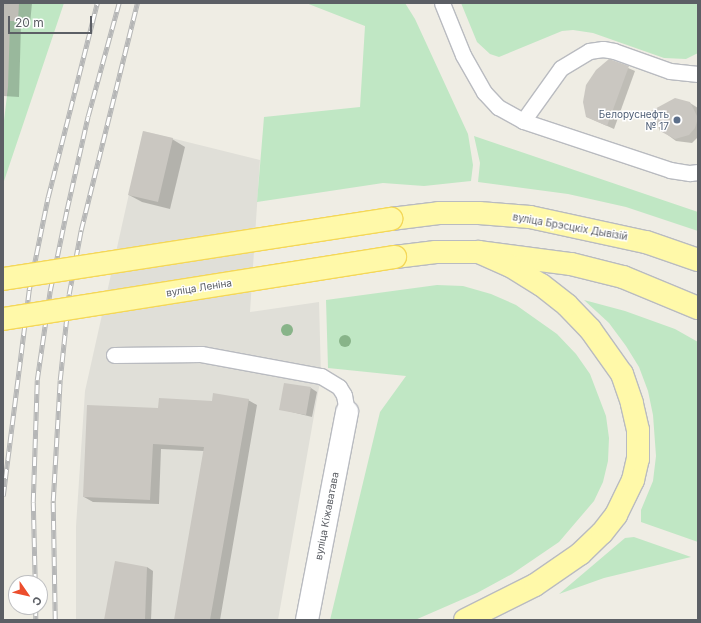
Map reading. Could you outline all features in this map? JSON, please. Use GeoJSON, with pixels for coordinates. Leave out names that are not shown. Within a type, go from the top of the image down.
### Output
{"type":"FeatureCollection","features":[{"type":"Feature","properties":{"kind":"main road","name":"вуліца Брэсцкіх Дывізій"},"geometry":{"type":"LineString","coordinates":[[3,279],[391,220],[455,213],[530,217],[646,242],[698,260]]}},
{"type":"Feature","properties":{"kind":"main road","name":"вуліца Леніна"},"geometry":{"type":"LineString","coordinates":[[3,319],[436,252],[478,252]]}},
{"type":"Feature","properties":{"kind":"main road"},"geometry":{"type":"LineString","coordinates":[[478,252],[571,264],[623,277],[698,308]]}},
{"type":"Feature","properties":{"kind":"main road"},"geometry":{"type":"LineString","coordinates":[[465,620],[535,585],[580,554],[602,533],[616,515],[633,480],[638,459],[638,430],[632,403],[622,374],[590,329],[567,305],[541,284],[510,266],[478,252]]}},
{"type":"Feature","properties":{"kind":"street","name":"вуліца Кіжаватава"},"geometry":{"type":"LineString","coordinates":[[307,620],[347,412]]}},
{"type":"Feature","properties":{"kind":"lane"},"geometry":{"type":"LineString","coordinates":[[442,3],[463,55],[484,92],[498,107],[523,121],[670,170],[690,174],[698,172]]}},
{"type":"Feature","properties":{"kind":"lane"},"geometry":{"type":"LineString","coordinates":[[523,121],[561,68],[589,51],[602,49],[614,51],[670,71],[698,74]]}},
{"type":"Feature","properties":{"kind":"lane"},"geometry":{"type":"LineString","coordinates":[[114,354],[201,354],[321,376],[339,387],[344,395],[347,412]]}},
{"type":"Feature","properties":{"kind":"shaded area"},"geometry":{"type":"Polygon","coordinates":[[[143,131],[260,160],[250,312],[319,302],[321,376],[278,620],[76,620],[76,526],[85,391],[143,131]]]}},
{"type":"Feature","properties":{"kind":"green space"},"geometry":{"type":"Polygon","coordinates":[[[19,3],[64,3],[3,184],[3,129],[8,87],[10,21],[18,21],[19,3]]]}},
{"type":"Feature","properties":{"kind":"green space"},"geometry":{"type":"Polygon","coordinates":[[[306,3],[405,3],[415,19],[468,134],[473,165],[471,181],[424,186],[383,183],[257,202],[264,117],[360,107],[365,26],[306,3]]]}},
{"type":"Feature","properties":{"kind":"green space"},"geometry":{"type":"Polygon","coordinates":[[[461,3],[698,3],[698,53],[686,59],[664,58],[593,33],[573,30],[562,31],[499,57],[490,54],[477,42],[461,3]]]}},
{"type":"Feature","properties":{"kind":"green space"},"geometry":{"type":"Polygon","coordinates":[[[474,136],[698,212],[698,231],[626,207],[568,194],[478,182],[480,163],[474,136]]]}},
{"type":"Feature","properties":{"kind":"green space"},"geometry":{"type":"Polygon","coordinates":[[[437,285],[463,286],[491,294],[516,305],[557,334],[576,354],[590,374],[606,416],[609,438],[608,461],[603,482],[594,501],[559,542],[512,574],[477,593],[415,620],[330,620],[380,412],[406,376],[328,368],[326,300],[437,285]]]}},
{"type":"Feature","properties":{"kind":"green space"},"geometry":{"type":"Polygon","coordinates":[[[584,300],[625,311],[675,329],[698,342],[698,542],[641,522],[641,510],[653,481],[656,456],[653,415],[648,391],[639,367],[626,346],[609,323],[584,300]]]}},
{"type":"Feature","properties":{"kind":"green space"},"geometry":{"type":"Polygon","coordinates":[[[634,537],[691,557],[604,578],[559,594],[625,538],[634,537]]]}},
{"type":"Feature","properties":{"kind":"building"},"geometry":{"type":"Polygon","coordinates":[[[609,59],[629,66],[607,126],[586,117],[583,102],[586,85],[596,70],[609,59]]]}},
{"type":"Feature","properties":{"kind":"building","name":"Белоруснефть № 17"},"geometry":{"type":"Polygon","coordinates":[[[675,98],[690,102],[698,118],[695,128],[689,135],[675,139],[660,131],[651,111],[675,98]]]}},
{"type":"Feature","properties":{"kind":"building"},"geometry":{"type":"Polygon","coordinates":[[[143,131],[173,138],[158,202],[128,195],[143,131]]]}},
{"type":"Feature","properties":{"kind":"building"},"geometry":{"type":"Polygon","coordinates":[[[284,383],[311,387],[306,415],[279,410],[284,383]]]}},
{"type":"Feature","properties":{"kind":"building"},"geometry":{"type":"Polygon","coordinates":[[[213,393],[249,399],[210,620],[174,620],[204,447],[153,444],[150,500],[83,497],[87,405],[158,408],[159,398],[212,401],[213,393]]]}},
{"type":"Feature","properties":{"kind":"building"},"geometry":{"type":"Polygon","coordinates":[[[115,561],[147,567],[145,620],[104,620],[115,561]]]}},
{"type":"Feature","properties":{"kind":"railway"},"geometry":{"type":"LineString","coordinates":[[3,496],[29,290],[48,197],[97,3]]}},
{"type":"Feature","properties":{"kind":"railway"},"geometry":{"type":"LineString","coordinates":[[35,575],[33,502],[37,380],[50,291],[88,116],[119,3]]}},
{"type":"Feature","properties":{"kind":"railway"},"geometry":{"type":"LineString","coordinates":[[55,620],[53,501],[60,380],[69,294],[81,230],[137,3]]}},
{"type":"Feature","properties":{"kind":"railway"},"geometry":{"type":"LineString","coordinates":[[36,615],[36,620]]}},
{"type":"Feature","properties":{"kind":"place","name":"Белоруснефть № 17"},"geometry":{"type":"Point","coordinates":[677,120]}}]}
